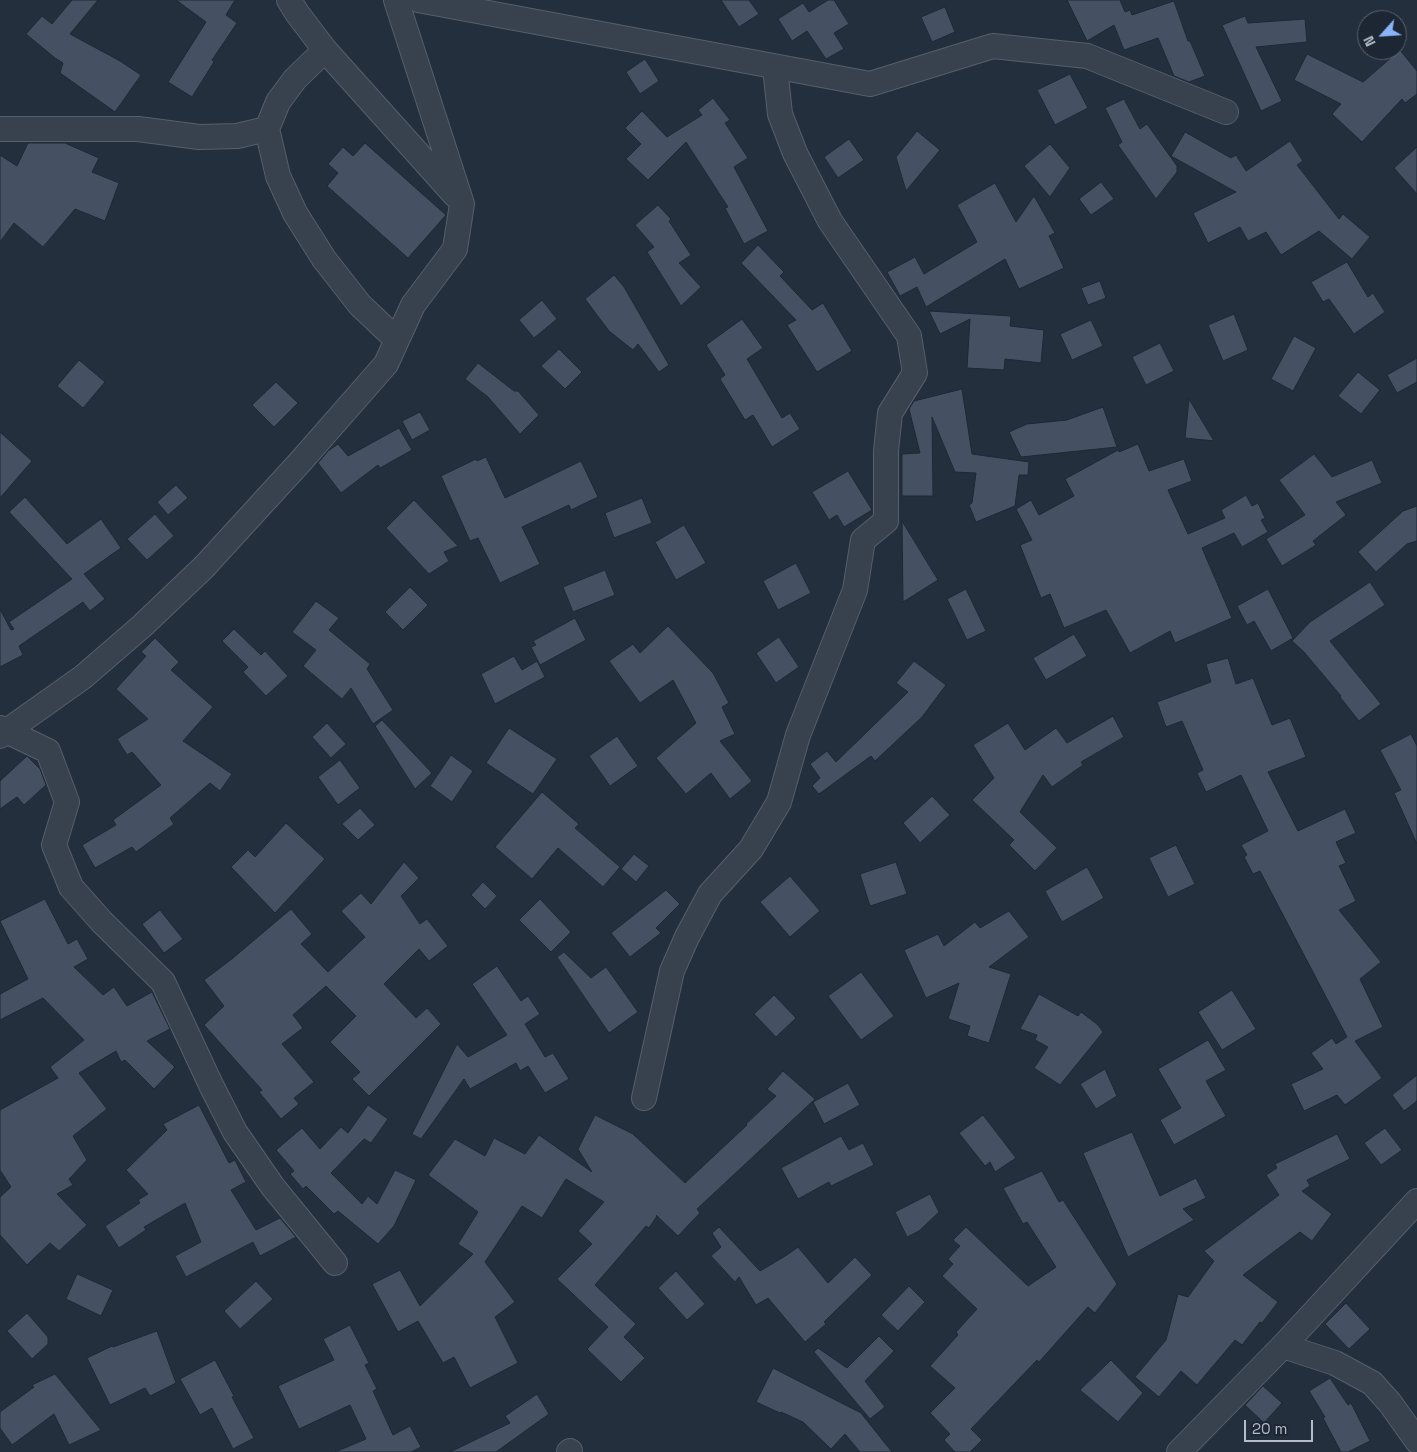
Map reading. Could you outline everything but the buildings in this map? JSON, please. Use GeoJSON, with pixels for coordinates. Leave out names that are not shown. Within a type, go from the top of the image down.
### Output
{"type":"FeatureCollection","features":[{"type":"Feature","properties":{"kind":"street"},"geometry":{"type":"LineString","coordinates":[[289,0],[325,50],[462,204]]}},
{"type":"Feature","properties":{"kind":"street"},"geometry":{"type":"LineString","coordinates":[[2,732],[83,676],[142,626],[204,567],[386,364],[413,305],[455,249],[462,204],[396,0]]}},
{"type":"Feature","properties":{"kind":"street"},"geometry":{"type":"LineString","coordinates":[[418,0],[870,84],[993,46],[1087,56],[1226,112]]}},
{"type":"Feature","properties":{"kind":"street"},"geometry":{"type":"LineString","coordinates":[[325,50],[295,79],[278,102],[267,129],[278,176],[295,213],[324,259],[360,305],[397,340]]}},
{"type":"Feature","properties":{"kind":"street"},"geometry":{"type":"LineString","coordinates":[[644,1098],[672,971],[687,936],[710,894],[751,849],[779,802],[798,735],[855,590],[863,540],[886,521],[886,451],[890,413],[915,373],[909,336],[830,221],[795,153],[780,114],[775,67]]}},
{"type":"Feature","properties":{"kind":"street"},"geometry":{"type":"LineString","coordinates":[[0,129],[138,129],[198,137],[237,136],[267,129]]}},
{"type":"Feature","properties":{"kind":"street"},"geometry":{"type":"LineString","coordinates":[[2,732],[48,751],[67,802],[54,845],[70,887],[102,922],[163,982],[235,1132],[273,1187],[335,1262]]}},
{"type":"Feature","properties":{"kind":"street"},"geometry":{"type":"LineString","coordinates":[[1179,1452],[1283,1346],[1417,1201]]}},
{"type":"Feature","properties":{"kind":"street"},"geometry":{"type":"LineString","coordinates":[[1283,1346],[1334,1364],[1372,1383],[1390,1402],[1417,1441]]}}]}
